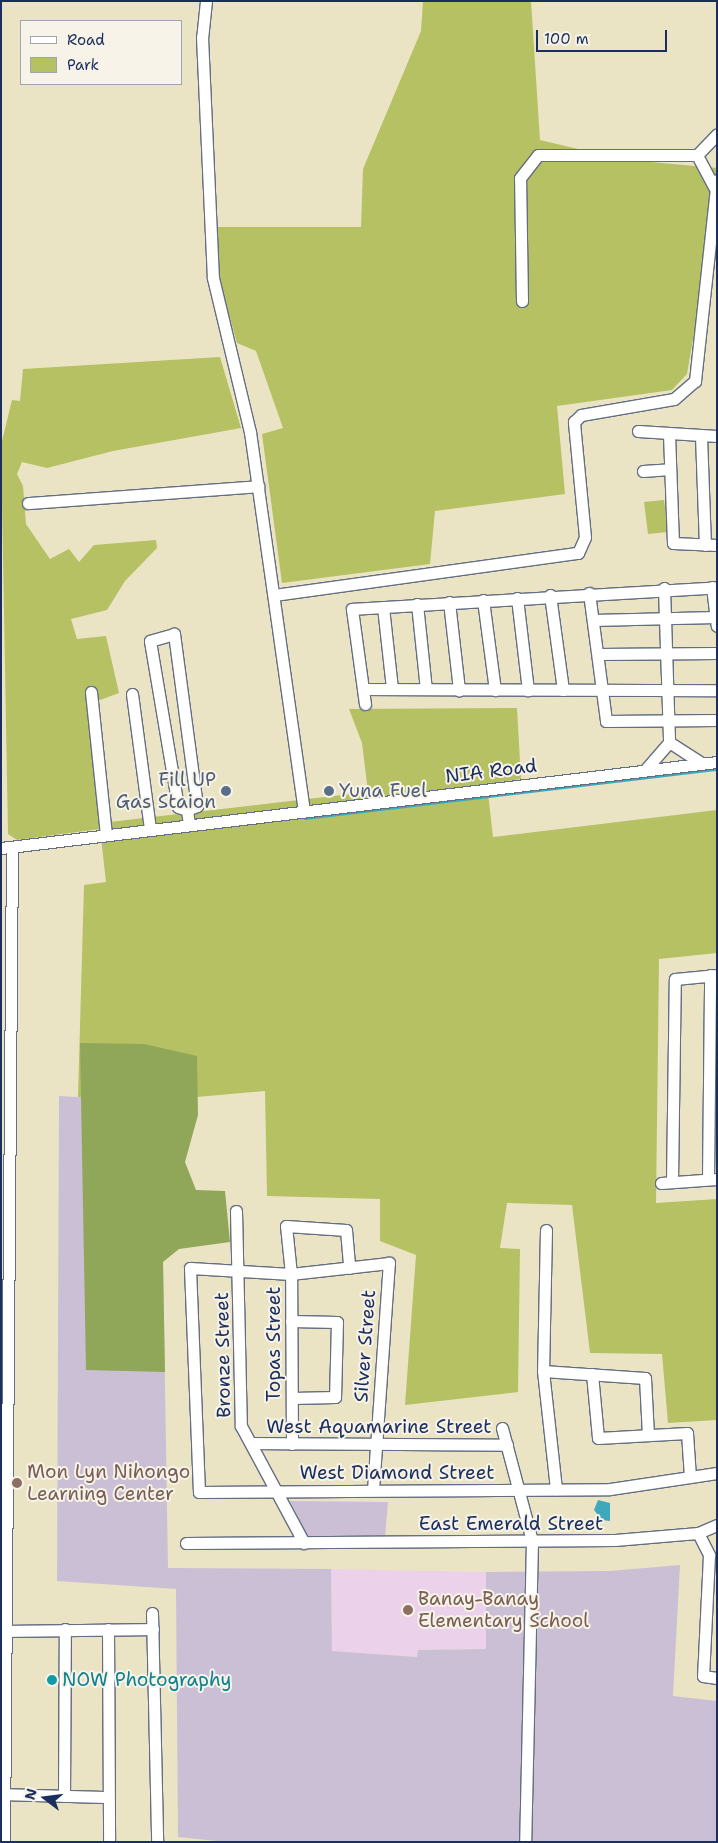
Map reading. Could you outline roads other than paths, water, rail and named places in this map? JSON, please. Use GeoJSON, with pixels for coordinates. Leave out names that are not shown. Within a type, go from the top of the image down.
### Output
{"type":"FeatureCollection","features":[{"type":"Feature","properties":{"kind":"street"},"geometry":{"type":"LineString","coordinates":[[206,1],[202,37],[210,254],[250,432],[304,810]]}},
{"type":"Feature","properties":{"kind":"street"},"geometry":{"type":"LineString","coordinates":[[522,301],[520,178],[538,155],[697,155],[717,134]]}},
{"type":"Feature","properties":{"kind":"street"},"geometry":{"type":"LineString","coordinates":[[274,594],[578,553],[585,537],[574,422],[581,415],[674,399],[695,381],[715,184],[697,155]]}},
{"type":"Feature","properties":{"kind":"street"},"geometry":{"type":"LineString","coordinates":[[638,431],[717,436]]}},
{"type":"Feature","properties":{"kind":"street"},"geometry":{"type":"LineString","coordinates":[[669,434],[673,543],[717,545]]}},
{"type":"Feature","properties":{"kind":"street"},"geometry":{"type":"LineString","coordinates":[[701,436],[705,544]]}},
{"type":"Feature","properties":{"kind":"street"},"geometry":{"type":"LineString","coordinates":[[643,471],[670,469]]}},
{"type":"Feature","properties":{"kind":"street"},"geometry":{"type":"LineString","coordinates":[[28,503],[258,486]]}},
{"type":"Feature","properties":{"kind":"street"},"geometry":{"type":"LineString","coordinates":[[365,704],[352,609],[664,588],[715,587],[716,622],[665,618],[593,620]]}},
{"type":"Feature","properties":{"kind":"street"},"geometry":{"type":"LineString","coordinates":[[645,770],[669,742],[664,588]]}},
{"type":"Feature","properties":{"kind":"street"},"geometry":{"type":"LineString","coordinates":[[589,593],[605,690],[606,721],[717,720]]}},
{"type":"Feature","properties":{"kind":"street"},"geometry":{"type":"LineString","coordinates":[[550,595],[563,690]]}},
{"type":"Feature","properties":{"kind":"street"},"geometry":{"type":"LineString","coordinates":[[517,598],[528,690]]}},
{"type":"Feature","properties":{"kind":"street"},"geometry":{"type":"LineString","coordinates":[[483,600],[495,690]]}},
{"type":"Feature","properties":{"kind":"street"},"geometry":{"type":"LineString","coordinates":[[449,602],[459,690]]}},
{"type":"Feature","properties":{"kind":"street"},"geometry":{"type":"LineString","coordinates":[[417,604],[426,690]]}},
{"type":"Feature","properties":{"kind":"street"},"geometry":{"type":"LineString","coordinates":[[383,607],[392,689]]}},
{"type":"Feature","properties":{"kind":"street"},"geometry":{"type":"LineString","coordinates":[[174,634],[197,806],[187,810],[178,807],[167,730],[150,639],[174,634]]}},
{"type":"Feature","properties":{"kind":"street"},"geometry":{"type":"LineString","coordinates":[[599,654],[717,653]]}},
{"type":"Feature","properties":{"kind":"street"},"geometry":{"type":"LineString","coordinates":[[363,689],[717,690]]}},
{"type":"Feature","properties":{"kind":"street"},"geometry":{"type":"LineString","coordinates":[[91,692],[98,793],[106,834]]}},
{"type":"Feature","properties":{"kind":"street"},"geometry":{"type":"LineString","coordinates":[[132,694],[150,829]]}},
{"type":"Feature","properties":{"kind":"street"},"geometry":{"type":"LineString","coordinates":[[167,730],[187,728]]}},
{"type":"Feature","properties":{"kind":"street"},"geometry":{"type":"LineString","coordinates":[[669,742],[701,763]]}},
{"type":"Feature","properties":{"kind":"street","name":"NIA Road"},"geometry":{"type":"LineString","coordinates":[[6,847],[717,762]]}},
{"type":"Feature","properties":{"kind":"street"},"geometry":{"type":"LineString","coordinates":[[187,810],[189,824]]}},
{"type":"Feature","properties":{"kind":"street"},"geometry":{"type":"LineString","coordinates":[[4,1842],[3,1794],[7,1631],[5,1548],[6,847]]}},
{"type":"Feature","properties":{"kind":"street"},"geometry":{"type":"LineString","coordinates":[[713,975],[712,1179],[667,1182],[675,979],[713,975]]}},
{"type":"Feature","properties":{"kind":"street","name":"Bronze Street"},"geometry":{"type":"LineString","coordinates":[[236,1211],[239,1269],[241,1426],[304,1543]]}},
{"type":"Feature","properties":{"kind":"street","name":"Topas Street"},"geometry":{"type":"LineString","coordinates":[[292,1444],[291,1274],[286,1226],[346,1230],[349,1268]]}},
{"type":"Feature","properties":{"kind":"street"},"geometry":{"type":"LineString","coordinates":[[546,1230],[543,1371],[556,1489]]}},
{"type":"Feature","properties":{"kind":"street","name":"Silver Street"},"geometry":{"type":"LineString","coordinates":[[349,1268],[388,1263],[373,1490]]}},
{"type":"Feature","properties":{"kind":"street","name":"West Diamond Street"},"geometry":{"type":"LineString","coordinates":[[239,1269],[190,1268],[198,1492],[610,1489],[717,1473]]}},
{"type":"Feature","properties":{"kind":"street"},"geometry":{"type":"LineString","coordinates":[[239,1269],[291,1274],[349,1268]]}},
{"type":"Feature","properties":{"kind":"street"},"geometry":{"type":"LineString","coordinates":[[292,1321],[337,1322],[335,1396],[292,1398]]}},
{"type":"Feature","properties":{"kind":"street"},"geometry":{"type":"LineString","coordinates":[[543,1371],[645,1378],[648,1435]]}},
{"type":"Feature","properties":{"kind":"street"},"geometry":{"type":"LineString","coordinates":[[592,1374],[598,1438],[687,1433],[690,1477]]}},
{"type":"Feature","properties":{"kind":"street"},"geometry":{"type":"LineString","coordinates":[[502,1428],[532,1541],[525,1842]]}},
{"type":"Feature","properties":{"kind":"street","name":"West Aquamarine Street"},"geometry":{"type":"LineString","coordinates":[[250,1443],[506,1445]]}},
{"type":"Feature","properties":{"kind":"street","name":"East Emerald Street"},"geometry":{"type":"LineString","coordinates":[[186,1543],[532,1541],[698,1533],[717,1525]]}},
{"type":"Feature","properties":{"kind":"street"},"geometry":{"type":"LineString","coordinates":[[698,1533],[709,1555],[712,1582],[711,1632],[703,1676],[717,1678]]}},
{"type":"Feature","properties":{"kind":"street"},"geometry":{"type":"LineString","coordinates":[[152,1613],[157,1842]]}},
{"type":"Feature","properties":{"kind":"street"},"geometry":{"type":"LineString","coordinates":[[64,1796],[65,1629]]}},
{"type":"Feature","properties":{"kind":"street"},"geometry":{"type":"LineString","coordinates":[[108,1629],[109,1842]]}},
{"type":"Feature","properties":{"kind":"street"},"geometry":{"type":"LineString","coordinates":[[7,1631],[153,1629]]}},
{"type":"Feature","properties":{"kind":"street"},"geometry":{"type":"LineString","coordinates":[[3,1794],[108,1797]]}},
{"type":"Feature","properties":{"kind":"water"},"geometry":{"type":"Polygon","coordinates":[[[598,1500],[610,1503],[610,1521],[602,1520],[594,1510],[598,1500]]]}},
{"type":"Feature","properties":{"kind":"waterway"},"geometry":{"type":"LineString","coordinates":[[305,818],[717,769]]}},
{"type":"Feature","properties":{"kind":"place","name":"Fill UP Gas Staion"},"geometry":{"type":"Point","coordinates":[226,791]}},
{"type":"Feature","properties":{"kind":"place","name":"Yuna Fuel"},"geometry":{"type":"Point","coordinates":[329,791]}},
{"type":"Feature","properties":{"kind":"place","name":"Mon Lyn Nihongo Learning Center"},"geometry":{"type":"Point","coordinates":[17,1483]}},
{"type":"Feature","properties":{"kind":"place","name":"Banay-Banay Elementary School"},"geometry":{"type":"Point","coordinates":[408,1610]}},
{"type":"Feature","properties":{"kind":"place","name":"NOW Photography"},"geometry":{"type":"Point","coordinates":[52,1680]}}]}
